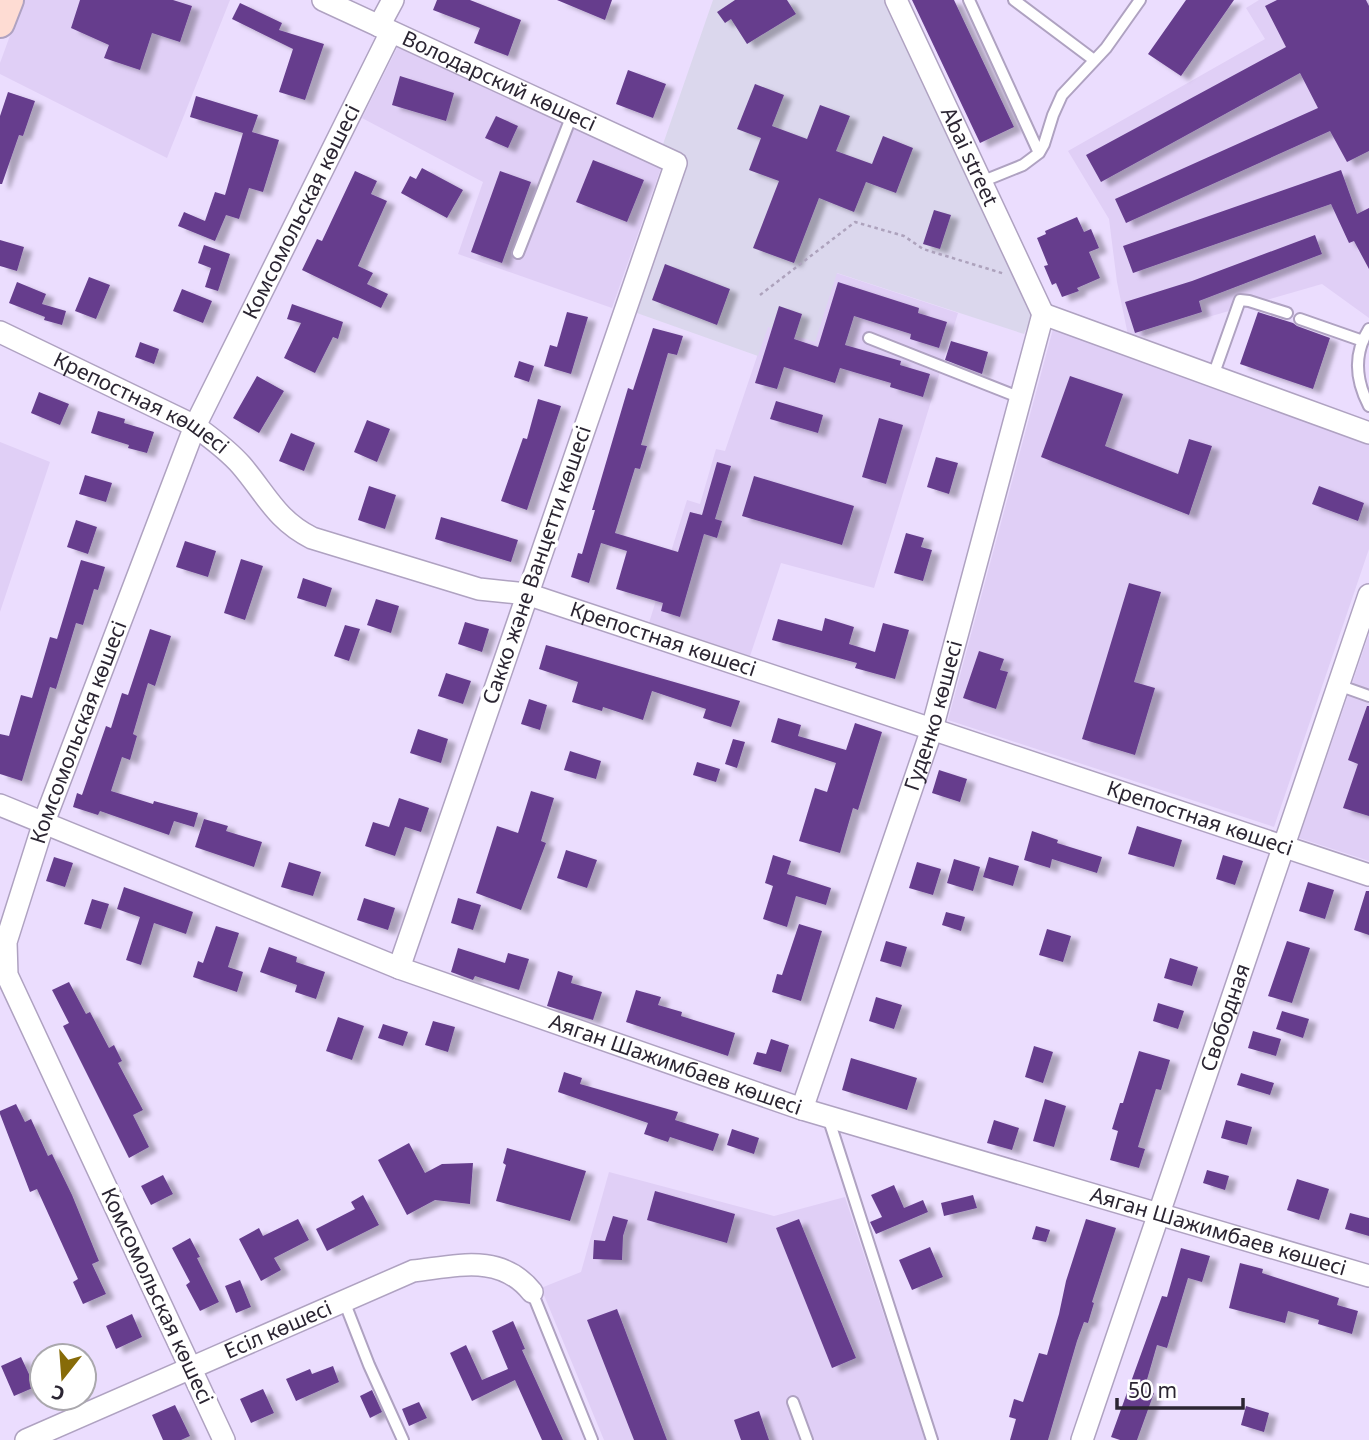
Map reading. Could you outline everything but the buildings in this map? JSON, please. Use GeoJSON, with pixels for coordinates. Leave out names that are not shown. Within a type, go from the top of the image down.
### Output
{"type":"FeatureCollection","features":[{"type":"Feature","properties":{"kind":"street"},"geometry":{"type":"LineString","coordinates":[[0,23],[9,0]]}},
{"type":"Feature","properties":{"kind":"street","name":"Володарский көшесі"},"geometry":{"type":"LineString","coordinates":[[323,0],[676,163]]}},
{"type":"Feature","properties":{"kind":"street","name":"Комсомольская көшесі"},"geometry":{"type":"LineString","coordinates":[[224,1440],[4,977],[6,942],[44,822],[195,426],[385,29],[393,0]]}},
{"type":"Feature","properties":{"kind":"street","name":"Abai street"},"geometry":{"type":"LineString","coordinates":[[896,0],[1043,314]]}},
{"type":"Feature","properties":{"kind":"street","name":"Сакко және Ванцетти көшесі"},"geometry":{"type":"LineString","coordinates":[[399,968],[676,163]]}},
{"type":"Feature","properties":{"kind":"street"},"geometry":{"type":"LineString","coordinates":[[1043,314],[1369,433]]}},
{"type":"Feature","properties":{"kind":"street","name":"Гуденко көшесі"},"geometry":{"type":"LineString","coordinates":[[802,1109],[932,729],[1043,314]]}},
{"type":"Feature","properties":{"kind":"street","name":"Крепостная көшесі"},"geometry":{"type":"LineString","coordinates":[[0,332],[195,426],[240,464],[293,529],[312,538],[479,589],[527,594],[1369,875]]}},
{"type":"Feature","properties":{"kind":"street","name":"Свободная"},"geometry":{"type":"LineString","coordinates":[[1082,1440],[1369,595]]}},
{"type":"Feature","properties":{"kind":"street","name":"Аяган Шажимбаев көшесі"},"geometry":{"type":"LineString","coordinates":[[0,805],[399,968],[802,1109],[1369,1276]]}},
{"type":"Feature","properties":{"kind":"street","name":"Есіл көшесі"},"geometry":{"type":"LineString","coordinates":[[26,1440],[413,1271],[467,1264],[505,1269],[521,1278],[532,1292]]}},
{"type":"Feature","properties":{"kind":"lane"},"geometry":{"type":"LineString","coordinates":[[969,0],[1039,153]]}},
{"type":"Feature","properties":{"kind":"lane"},"geometry":{"type":"LineString","coordinates":[[1014,0],[1094,60]]}},
{"type":"Feature","properties":{"kind":"lane"},"geometry":{"type":"LineString","coordinates":[[982,182],[1023,165],[1039,153],[1062,95],[1105,48],[1140,0]]}},
{"type":"Feature","properties":{"kind":"lane"},"geometry":{"type":"LineString","coordinates":[[518,253],[572,115]]}},
{"type":"Feature","properties":{"kind":"lane"},"geometry":{"type":"LineString","coordinates":[[1213,376],[1240,300],[1287,313]]}},
{"type":"Feature","properties":{"kind":"lane"},"geometry":{"type":"LineString","coordinates":[[1300,319],[1363,341]]}},
{"type":"Feature","properties":{"kind":"lane"},"geometry":{"type":"LineString","coordinates":[[1369,329],[1363,341],[1357,372],[1362,393],[1369,406]]}},
{"type":"Feature","properties":{"kind":"lane"},"geometry":{"type":"LineString","coordinates":[[869,338],[1021,398]]}},
{"type":"Feature","properties":{"kind":"lane"},"geometry":{"type":"LineString","coordinates":[[1338,685],[1369,696]]}},
{"type":"Feature","properties":{"kind":"lane"},"geometry":{"type":"LineString","coordinates":[[828,1117],[932,1440]]}},
{"type":"Feature","properties":{"kind":"lane"},"geometry":{"type":"LineString","coordinates":[[532,1292],[592,1440]]}},
{"type":"Feature","properties":{"kind":"lane"},"geometry":{"type":"LineString","coordinates":[[344,1301],[403,1440]]}},
{"type":"Feature","properties":{"kind":"lane"},"geometry":{"type":"LineString","coordinates":[[793,1402],[807,1440]]}},
{"type":"Feature","properties":{"kind":"path"},"geometry":{"type":"LineString","coordinates":[[761,295],[855,222],[904,236],[923,249],[1028,281]]}},
{"type":"Feature","properties":{"kind":"shaded area"},"geometry":{"type":"Polygon","coordinates":[[[23,0],[230,0],[167,158],[0,74],[0,63],[23,0]]]}},
{"type":"Feature","properties":{"kind":"shaded area"},"geometry":{"type":"Polygon","coordinates":[[[713,0],[887,0],[1033,314],[1024,334],[837,273],[815,342],[768,327],[758,356],[634,312],[687,159],[662,147],[713,0]]]}},
{"type":"Feature","properties":{"kind":"shaded area"},"geometry":{"type":"Polygon","coordinates":[[[1259,0],[1369,0],[1369,318],[1322,284],[1129,340],[1117,282],[1109,219],[1068,151],[1265,39],[1246,8],[1259,0]]]}},
{"type":"Feature","properties":{"kind":"shaded area"},"geometry":{"type":"Polygon","coordinates":[[[398,46],[661,168],[612,308],[458,254],[483,182],[362,118],[398,46]]]}},
{"type":"Feature","properties":{"kind":"shaded area"},"geometry":{"type":"Polygon","coordinates":[[[836,273],[958,313],[874,588],[781,563],[750,656],[649,623],[687,500],[700,504],[716,449],[725,451],[767,327],[836,273]]]}},
{"type":"Feature","properties":{"kind":"shaded area"},"geometry":{"type":"Polygon","coordinates":[[[1053,329],[1369,444],[1369,549],[1274,827],[948,720],[1053,329]]]}},
{"type":"Feature","properties":{"kind":"shaded area"},"geometry":{"type":"Polygon","coordinates":[[[0,442],[50,462],[0,612],[0,442]]]}},
{"type":"Feature","properties":{"kind":"shaded area"},"geometry":{"type":"Polygon","coordinates":[[[1369,634],[1369,861],[1299,838],[1369,634]]]}},
{"type":"Feature","properties":{"kind":"shaded area"},"geometry":{"type":"Polygon","coordinates":[[[609,1172],[774,1216],[845,1197],[925,1440],[604,1440],[541,1288],[581,1272],[609,1172]]]}}]}
